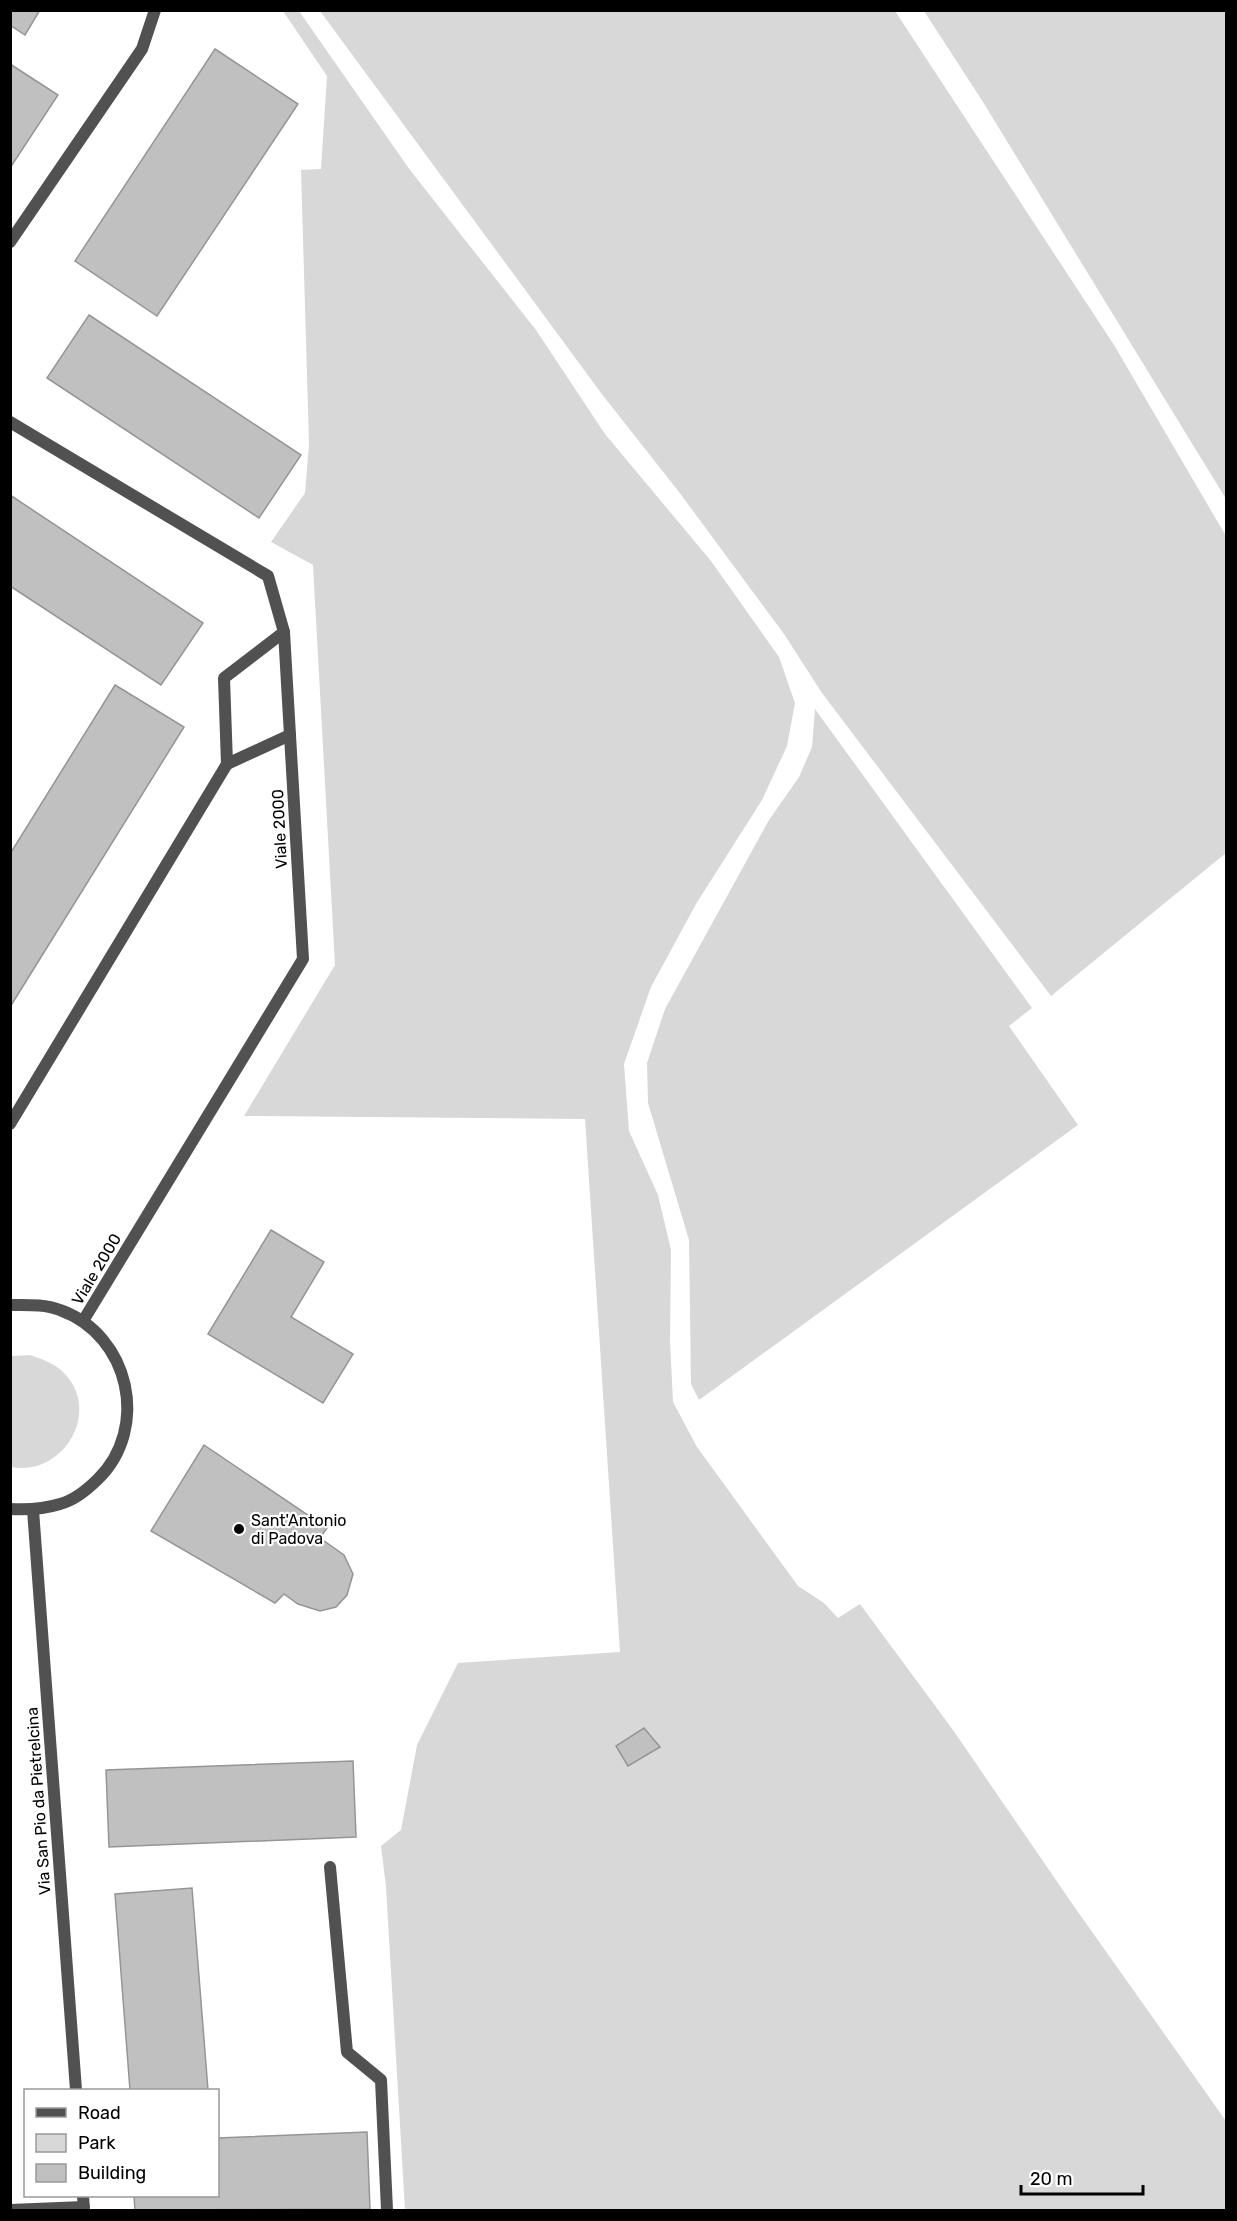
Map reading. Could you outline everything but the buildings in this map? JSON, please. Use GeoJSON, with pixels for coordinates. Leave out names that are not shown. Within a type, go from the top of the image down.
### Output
{"type":"FeatureCollection","features":[{"type":"Feature","properties":{"kind":"street"},"geometry":{"type":"LineString","coordinates":[[10,242],[142,49],[155,10]]}},
{"type":"Feature","properties":{"kind":"street","name":"Viale 2000"},"geometry":{"type":"LineString","coordinates":[[10,422],[268,576],[284,632],[303,959],[83,1321]]}},
{"type":"Feature","properties":{"kind":"street"},"geometry":{"type":"LineString","coordinates":[[10,1124],[227,764],[224,678],[284,632]]}},
{"type":"Feature","properties":{"kind":"street"},"geometry":{"type":"LineString","coordinates":[[227,764],[290,735]]}},
{"type":"Feature","properties":{"kind":"street"},"geometry":{"type":"LineString","coordinates":[[10,1305],[33,1304],[60,1309],[83,1321],[99,1335],[116,1358],[127,1386],[128,1414],[122,1443],[108,1469],[88,1490],[62,1504],[33,1510],[10,1509]]}},
{"type":"Feature","properties":{"kind":"street","name":"Via San Pio da Pietrelcina"},"geometry":{"type":"LineString","coordinates":[[33,1510],[76,2089]]}},
{"type":"Feature","properties":{"kind":"street"},"geometry":{"type":"LineString","coordinates":[[330,1867],[347,2052],[381,2080],[387,2211]]}},
{"type":"Feature","properties":{"kind":"street"},"geometry":{"type":"LineString","coordinates":[[10,2211],[84,2204]]}},
{"type":"Feature","properties":{"kind":"green space"},"geometry":{"type":"Polygon","coordinates":[[[283,11],[299,11],[410,170],[536,330],[605,434],[711,561],[779,657],[795,703],[787,746],[762,800],[696,904],[651,987],[624,1064],[629,1131],[658,1195],[671,1250],[670,1340],[673,1402],[697,1447],[798,1586],[824,1603],[838,1618],[860,1604],[953,1730],[1226,2121],[1226,2210],[405,2210],[386,1887],[381,1846],[401,1830],[417,1745],[458,1663],[620,1652],[585,1119],[244,1116],[335,965],[313,565],[271,542],[305,493],[309,444],[301,170],[321,169],[327,76],[283,11]]]}},
{"type":"Feature","properties":{"kind":"green space"},"geometry":{"type":"Polygon","coordinates":[[[320,11],[895,11],[1114,345],[1226,536],[1226,853],[1051,996],[822,693],[784,634],[679,492],[601,393],[320,11]]]}},
{"type":"Feature","properties":{"kind":"green space"},"geometry":{"type":"Polygon","coordinates":[[[924,11],[1226,11],[1226,499],[983,102],[924,11]]]}},
{"type":"Feature","properties":{"kind":"green space"},"geometry":{"type":"Polygon","coordinates":[[[815,709],[1032,1008],[1009,1026],[1078,1125],[699,1400],[691,1384],[689,1240],[648,1103],[647,1063],[665,1009],[769,820],[799,777],[812,747],[815,709]]]}},
{"type":"Feature","properties":{"kind":"green space"},"geometry":{"type":"Polygon","coordinates":[[[30,1355],[63,1372],[74,1388],[79,1405],[78,1422],[72,1438],[61,1452],[47,1462],[30,1467],[11,1467],[11,1356],[30,1355]]]}},
{"type":"Feature","properties":{"kind":"place","name":"Sant'Antonio di Padova"},"geometry":{"type":"Point","coordinates":[239,1529]}}]}
